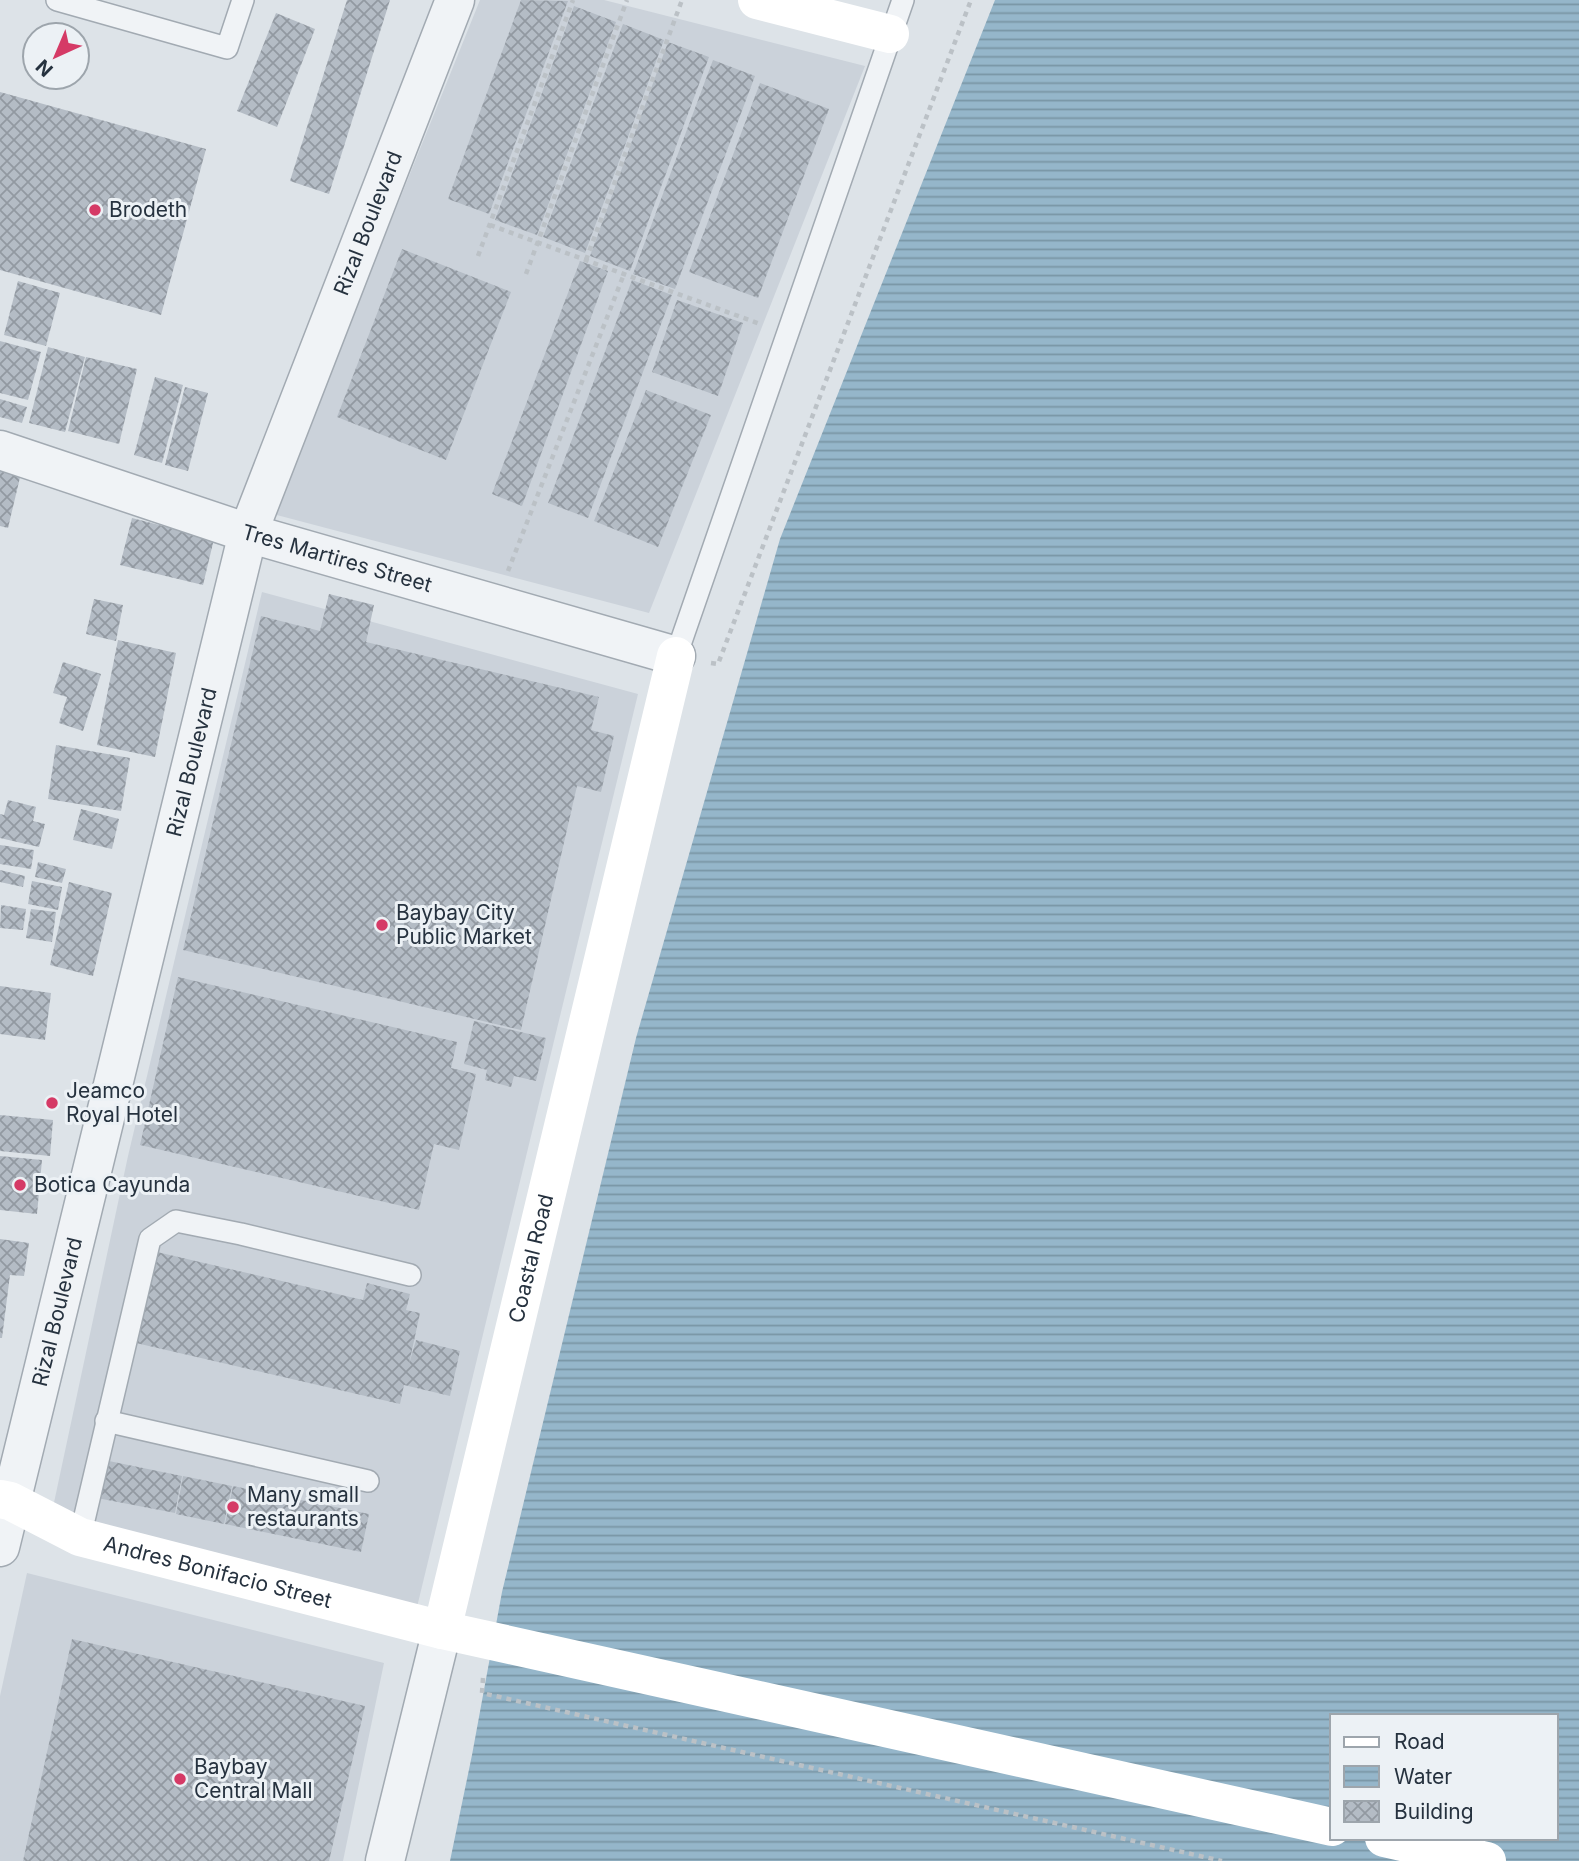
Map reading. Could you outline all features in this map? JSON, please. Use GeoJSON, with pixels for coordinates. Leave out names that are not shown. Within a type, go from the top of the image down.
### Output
{"type":"FeatureCollection","features":[{"type":"Feature","properties":{"kind":"street","name":"Rizal Boulevard"},"geometry":{"type":"LineString","coordinates":[[0,1547],[5,1500],[248,533],[455,0]]}},
{"type":"Feature","properties":{"kind":"street"},"geometry":{"type":"LineString","coordinates":[[757,0],[897,17]]}},
{"type":"Feature","properties":{"kind":"street","name":"Tres Martires Street"},"geometry":{"type":"LineString","coordinates":[[0,450],[248,533],[676,656]]}},
{"type":"Feature","properties":{"kind":"street","name":"Coastal Road"},"geometry":{"type":"LineString","coordinates":[[384,1861],[676,656]]}},
{"type":"Feature","properties":{"kind":"street","name":"Andres Bonifacio Street"},"geometry":{"type":"LineString","coordinates":[[5,1500],[80,1537],[442,1630],[1330,1827]]}},
{"type":"Feature","properties":{"kind":"street"},"geometry":{"type":"LineString","coordinates":[[1393,1840],[1487,1861]]}},
{"type":"Feature","properties":{"kind":"lane"},"geometry":{"type":"LineString","coordinates":[[57,0],[227,48],[243,0]]}},
{"type":"Feature","properties":{"kind":"lane"},"geometry":{"type":"LineString","coordinates":[[676,656],[897,17]]}},
{"type":"Feature","properties":{"kind":"lane"},"geometry":{"type":"LineString","coordinates":[[80,1537],[150,1239],[176,1221],[410,1275]]}},
{"type":"Feature","properties":{"kind":"lane"},"geometry":{"type":"LineString","coordinates":[[106,1420],[368,1481]]}},
{"type":"Feature","properties":{"kind":"path"},"geometry":{"type":"LineString","coordinates":[[478,256],[573,0]]}},
{"type":"Feature","properties":{"kind":"path"},"geometry":{"type":"LineString","coordinates":[[526,274],[627,0]]}},
{"type":"Feature","properties":{"kind":"path"},"geometry":{"type":"LineString","coordinates":[[586,260],[682,0]]}},
{"type":"Feature","properties":{"kind":"path"},"geometry":{"type":"LineString","coordinates":[[718,664],[971,0]]}},
{"type":"Feature","properties":{"kind":"path"},"geometry":{"type":"LineString","coordinates":[[490,225],[787,334]]}},
{"type":"Feature","properties":{"kind":"path"},"geometry":{"type":"LineString","coordinates":[[495,604],[624,274]]}},
{"type":"Feature","properties":{"kind":"path"},"geometry":{"type":"LineString","coordinates":[[484,1640],[482,1693],[1222,1861]]}},
{"type":"Feature","properties":{"kind":"shaded area"},"geometry":{"type":"Polygon","coordinates":[[[480,0],[604,0],[865,66],[649,613],[273,514],[480,0]]]}},
{"type":"Feature","properties":{"kind":"shaded area","name":"Baybay City Public Market"},"geometry":{"type":"Polygon","coordinates":[[[262,592],[638,694],[417,1607],[52,1512],[128,1156],[262,592]]]}},
{"type":"Feature","properties":{"kind":"shaded area","name":"Baybay Central Mall"},"geometry":{"type":"Polygon","coordinates":[[[27,1573],[384,1663],[343,1861],[0,1861],[0,1696],[27,1573]]]}},
{"type":"Feature","properties":{"kind":"water"},"geometry":{"type":"Polygon","coordinates":[[[995,0],[1579,0],[1579,1861],[450,1861],[502,1592],[636,1038],[780,539],[995,0]]]}},
{"type":"Feature","properties":{"kind":"building"},"geometry":{"type":"Polygon","coordinates":[[[347,0],[390,0],[329,194],[290,181],[347,0]]]}},
{"type":"Feature","properties":{"kind":"building"},"geometry":{"type":"Polygon","coordinates":[[[521,0],[568,1],[489,214],[448,199],[521,0]]]}},
{"type":"Feature","properties":{"kind":"building"},"geometry":{"type":"Polygon","coordinates":[[[574,6],[616,22],[537,235],[495,220],[574,6]]]}},
{"type":"Feature","properties":{"kind":"building"},"geometry":{"type":"Polygon","coordinates":[[[276,13],[315,29],[277,127],[237,111],[276,13]]]}},
{"type":"Feature","properties":{"kind":"building"},"geometry":{"type":"Polygon","coordinates":[[[623,24],[664,40],[585,253],[543,237],[623,24]]]}},
{"type":"Feature","properties":{"kind":"building"},"geometry":{"type":"Polygon","coordinates":[[[668,42],[709,57],[630,271],[590,256],[668,42]]]}},
{"type":"Feature","properties":{"kind":"building"},"geometry":{"type":"Polygon","coordinates":[[[713,60],[755,76],[675,289],[633,274],[713,60]]]}},
{"type":"Feature","properties":{"kind":"building"},"geometry":{"type":"Polygon","coordinates":[[[760,83],[829,109],[758,298],[689,272],[760,83]]]}},
{"type":"Feature","properties":{"kind":"building","name":"Brodeth"},"geometry":{"type":"Polygon","coordinates":[[[0,92],[206,149],[161,315],[0,270],[0,92]]]}},
{"type":"Feature","properties":{"kind":"building"},"geometry":{"type":"Polygon","coordinates":[[[402,249],[511,292],[446,460],[337,417],[402,249]]]}},
{"type":"Feature","properties":{"kind":"building"},"geometry":{"type":"Polygon","coordinates":[[[580,261],[608,271],[522,506],[492,494],[580,261]]]}},
{"type":"Feature","properties":{"kind":"building"},"geometry":{"type":"Polygon","coordinates":[[[632,280],[672,295],[588,518],[548,503],[632,280]]]}},
{"type":"Feature","properties":{"kind":"building"},"geometry":{"type":"Polygon","coordinates":[[[18,281],[60,293],[46,346],[4,335],[18,281]]]}},
{"type":"Feature","properties":{"kind":"building"},"geometry":{"type":"Polygon","coordinates":[[[677,300],[743,323],[718,396],[652,372],[677,300]]]}},
{"type":"Feature","properties":{"kind":"building"},"geometry":{"type":"Polygon","coordinates":[[[0,341],[41,352],[28,400],[0,393],[0,341]]]}},
{"type":"Feature","properties":{"kind":"building"},"geometry":{"type":"Polygon","coordinates":[[[48,347],[85,357],[65,432],[29,423],[48,347]]]}},
{"type":"Feature","properties":{"kind":"building"},"geometry":{"type":"Polygon","coordinates":[[[86,357],[137,369],[119,444],[68,431],[86,357]]]}},
{"type":"Feature","properties":{"kind":"building"},"geometry":{"type":"Polygon","coordinates":[[[155,377],[183,385],[162,463],[134,455],[155,377]]]}},
{"type":"Feature","properties":{"kind":"building"},"geometry":{"type":"Polygon","coordinates":[[[185,387],[208,393],[188,471],[165,465],[185,387]]]}},
{"type":"Feature","properties":{"kind":"building"},"geometry":{"type":"Polygon","coordinates":[[[646,390],[711,415],[658,547],[594,521],[646,390]]]}},
{"type":"Feature","properties":{"kind":"building"},"geometry":{"type":"Polygon","coordinates":[[[0,399],[27,407],[22,423],[0,417],[0,399]]]}},
{"type":"Feature","properties":{"kind":"building"},"geometry":{"type":"Polygon","coordinates":[[[0,464],[22,469],[8,528],[0,526],[0,464]]]}},
{"type":"Feature","properties":{"kind":"building"},"geometry":{"type":"Polygon","coordinates":[[[132,518],[214,539],[203,585],[120,565],[132,518]]]}},
{"type":"Feature","properties":{"kind":"building"},"geometry":{"type":"Polygon","coordinates":[[[329,594],[374,605],[366,642],[599,697],[591,730],[614,736],[601,792],[577,786],[521,1030],[183,950],[261,616],[320,631],[329,594]]]}},
{"type":"Feature","properties":{"kind":"building"},"geometry":{"type":"Polygon","coordinates":[[[94,599],[123,605],[116,641],[86,634],[94,599]]]}},
{"type":"Feature","properties":{"kind":"building"},"geometry":{"type":"Polygon","coordinates":[[[118,640],[176,653],[155,757],[97,745],[118,640]]]}},
{"type":"Feature","properties":{"kind":"building"},"geometry":{"type":"Polygon","coordinates":[[[63,662],[101,674],[83,731],[59,723],[67,697],[53,693],[63,662]]]}},
{"type":"Feature","properties":{"kind":"building"},"geometry":{"type":"Polygon","coordinates":[[[56,745],[130,758],[121,811],[48,799],[56,745]]]}},
{"type":"Feature","properties":{"kind":"building"},"geometry":{"type":"Polygon","coordinates":[[[8,800],[36,807],[33,821],[45,824],[39,847],[0,838],[0,814],[4,815],[8,800]]]}},
{"type":"Feature","properties":{"kind":"building"},"geometry":{"type":"Polygon","coordinates":[[[81,809],[119,819],[112,849],[73,840],[81,809]]]}},
{"type":"Feature","properties":{"kind":"building"},"geometry":{"type":"Polygon","coordinates":[[[0,845],[34,850],[31,869],[0,864],[0,845]]]}},
{"type":"Feature","properties":{"kind":"building"},"geometry":{"type":"Polygon","coordinates":[[[38,862],[66,869],[62,883],[35,877],[38,862]]]}},
{"type":"Feature","properties":{"kind":"building"},"geometry":{"type":"Polygon","coordinates":[[[0,870],[25,876],[23,887],[0,882],[0,870]]]}},
{"type":"Feature","properties":{"kind":"building"},"geometry":{"type":"Polygon","coordinates":[[[32,881],[62,887],[58,910],[28,904],[32,881]]]}},
{"type":"Feature","properties":{"kind":"building"},"geometry":{"type":"Polygon","coordinates":[[[69,882],[112,893],[93,976],[50,965],[69,882]]]}},
{"type":"Feature","properties":{"kind":"building"},"geometry":{"type":"Polygon","coordinates":[[[1,905],[26,909],[23,930],[0,928],[1,905]]]}},
{"type":"Feature","properties":{"kind":"building"},"geometry":{"type":"Polygon","coordinates":[[[31,909],[56,912],[52,942],[26,938],[31,909]]]}},
{"type":"Feature","properties":{"kind":"building"},"geometry":{"type":"Polygon","coordinates":[[[178,977],[457,1042],[451,1068],[476,1074],[459,1150],[434,1144],[419,1210],[140,1145],[178,977]]]}},
{"type":"Feature","properties":{"kind":"building"},"geometry":{"type":"Polygon","coordinates":[[[0,986],[51,993],[45,1040],[0,1034],[0,986]]]}},
{"type":"Feature","properties":{"kind":"building"},"geometry":{"type":"Polygon","coordinates":[[[474,1021],[546,1038],[536,1081],[514,1076],[511,1087],[485,1080],[487,1070],[464,1064],[474,1021]]]}},
{"type":"Feature","properties":{"kind":"building"},"geometry":{"type":"Polygon","coordinates":[[[0,1115],[53,1120],[50,1156],[0,1151],[0,1115]]]}},
{"type":"Feature","properties":{"kind":"building","name":"Botica Cayunda"},"geometry":{"type":"Polygon","coordinates":[[[0,1156],[42,1160],[37,1214],[0,1210],[0,1156]]]}},
{"type":"Feature","properties":{"kind":"building"},"geometry":{"type":"Polygon","coordinates":[[[0,1239],[29,1243],[24,1276],[10,1275],[2,1338],[0,1338],[0,1239]]]}},
{"type":"Feature","properties":{"kind":"building"},"geometry":{"type":"Polygon","coordinates":[[[157,1252],[363,1300],[367,1283],[410,1294],[406,1310],[420,1313],[409,1364],[416,1340],[460,1351],[450,1396],[404,1385],[400,1404],[136,1343],[157,1252]]]}},
{"type":"Feature","properties":{"kind":"building"},"geometry":{"type":"Polygon","coordinates":[[[104,1460],[182,1476],[175,1513],[97,1498],[104,1460]]]}},
{"type":"Feature","properties":{"kind":"building"},"geometry":{"type":"Polygon","coordinates":[[[183,1476],[232,1486],[224,1524],[176,1514],[183,1476]]]}},
{"type":"Feature","properties":{"kind":"building"},"geometry":{"type":"Polygon","coordinates":[[[233,1486],[369,1514],[361,1552],[225,1524],[233,1486]]]}},
{"type":"Feature","properties":{"kind":"building","name":"Baybay Central Mall"},"geometry":{"type":"Polygon","coordinates":[[[72,1639],[365,1706],[329,1861],[23,1861],[72,1639]]]}},
{"type":"Feature","properties":{"kind":"place","name":"Brodeth"},"geometry":{"type":"Point","coordinates":[95,210]}},
{"type":"Feature","properties":{"kind":"place","name":"Baybay City Public Market"},"geometry":{"type":"Point","coordinates":[382,925]}},
{"type":"Feature","properties":{"kind":"place","name":"Jeamco Royal Hotel"},"geometry":{"type":"Point","coordinates":[52,1103]}},
{"type":"Feature","properties":{"kind":"place","name":"Botica Cayunda"},"geometry":{"type":"Point","coordinates":[20,1185]}},
{"type":"Feature","properties":{"kind":"place","name":"Many small restaurants"},"geometry":{"type":"Point","coordinates":[233,1507]}},
{"type":"Feature","properties":{"kind":"place","name":"Baybay Central Mall"},"geometry":{"type":"Point","coordinates":[180,1779]}}]}
